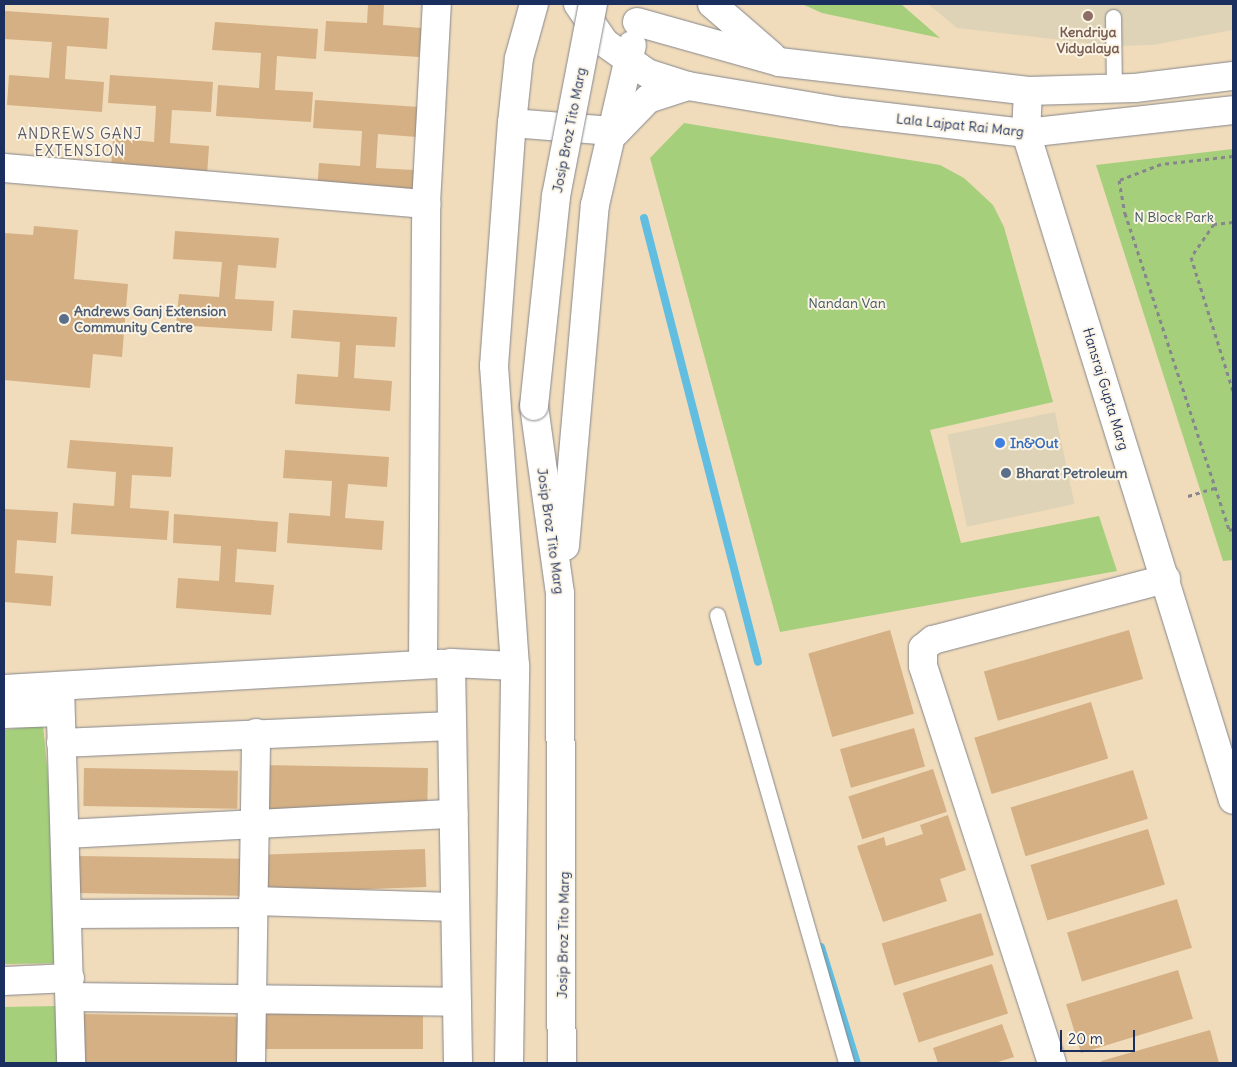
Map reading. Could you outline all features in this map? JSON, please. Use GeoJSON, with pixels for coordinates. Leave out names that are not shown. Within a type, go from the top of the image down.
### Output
{"type":"FeatureCollection","features":[{"type":"Feature","properties":{"kind":"street"},"geometry":{"type":"LineString","coordinates":[[424,664],[426,204],[437,4]]}},
{"type":"Feature","properties":{"kind":"street"},"geometry":{"type":"LineString","coordinates":[[509,1063],[515,666],[494,366],[512,123],[520,58],[534,4]]}},
{"type":"Feature","properties":{"kind":"street"},"geometry":{"type":"LineString","coordinates":[[578,4],[605,43],[628,63],[688,86]]}},
{"type":"Feature","properties":{"kind":"street","name":"Josip Broz Tito Marg"},"geometry":{"type":"LineString","coordinates":[[562,1063],[560,593],[534,406],[556,196],[593,4]]}},
{"type":"Feature","properties":{"kind":"street"},"geometry":{"type":"LineString","coordinates":[[712,4],[779,62]]}},
{"type":"Feature","properties":{"kind":"street"},"geometry":{"type":"LineString","coordinates":[[560,593],[596,205],[638,13],[779,62],[1028,91],[1114,88],[1233,76]]}},
{"type":"Feature","properties":{"kind":"street"},"geometry":{"type":"LineString","coordinates":[[611,136],[636,107],[661,92],[688,86]]}},
{"type":"Feature","properties":{"kind":"street","name":"Lala Lajpat Rai Marg"},"geometry":{"type":"LineString","coordinates":[[688,86],[844,112],[1026,133],[1233,110]]}},
{"type":"Feature","properties":{"kind":"street","name":"Hansraj Gupta Marg"},"geometry":{"type":"LineString","coordinates":[[1028,91],[1026,133],[1166,579],[1226,753],[1233,800]]}},
{"type":"Feature","properties":{"kind":"street"},"geometry":{"type":"LineString","coordinates":[[512,123],[611,136]]}},
{"type":"Feature","properties":{"kind":"street"},"geometry":{"type":"LineString","coordinates":[[4,168],[426,204]]}},
{"type":"Feature","properties":{"kind":"street"},"geometry":{"type":"LineString","coordinates":[[1052,1063],[923,666],[923,648],[933,640],[1166,579]]}},
{"type":"Feature","properties":{"kind":"street"},"geometry":{"type":"LineString","coordinates":[[4,714],[60,699],[424,664],[450,663],[515,666]]}},
{"type":"Feature","properties":{"kind":"street"},"geometry":{"type":"LineString","coordinates":[[450,663],[458,1063]]}},
{"type":"Feature","properties":{"kind":"street"},"geometry":{"type":"LineString","coordinates":[[4,689],[60,699]]}},
{"type":"Feature","properties":{"kind":"street"},"geometry":{"type":"LineString","coordinates":[[60,699],[68,914],[71,1063]]}},
{"type":"Feature","properties":{"kind":"street"},"geometry":{"type":"LineString","coordinates":[[62,743],[256,733],[452,726]]}},
{"type":"Feature","properties":{"kind":"street"},"geometry":{"type":"LineString","coordinates":[[251,1063],[256,733]]}},
{"type":"Feature","properties":{"kind":"street"},"geometry":{"type":"LineString","coordinates":[[65,834],[453,814]]}},
{"type":"Feature","properties":{"kind":"street"},"geometry":{"type":"LineString","coordinates":[[68,914],[253,907],[455,906]]}},
{"type":"Feature","properties":{"kind":"street"},"geometry":{"type":"LineString","coordinates":[[4,981],[252,998],[457,1002]]}},
{"type":"Feature","properties":{"kind":"lane"},"geometry":{"type":"LineString","coordinates":[[1113,17],[1114,88]]}},
{"type":"Feature","properties":{"kind":"lane"},"geometry":{"type":"LineString","coordinates":[[717,615],[846,1063]]}},
{"type":"Feature","properties":{"kind":"path"},"geometry":{"type":"LineString","coordinates":[[1233,156],[1161,164],[1119,180],[1125,213],[1229,530],[1233,529]]}},
{"type":"Feature","properties":{"kind":"path"},"geometry":{"type":"LineString","coordinates":[[1233,222],[1214,224],[1192,257],[1233,391]]}},
{"type":"Feature","properties":{"kind":"path"},"geometry":{"type":"LineString","coordinates":[[1188,496],[1215,488]]}},
{"type":"Feature","properties":{"kind":"shaded area","name":"Kendriya Vidyalaya"},"geometry":{"type":"Polygon","coordinates":[[[928,4],[1233,4],[1233,30],[1153,45],[1114,46],[957,28],[928,4]]]}},
{"type":"Feature","properties":{"kind":"shaded area"},"geometry":{"type":"Polygon","coordinates":[[[1055,412],[1075,504],[967,527],[947,435],[1055,412]]]}},
{"type":"Feature","properties":{"kind":"green space"},"geometry":{"type":"Polygon","coordinates":[[[802,4],[901,4],[940,38],[822,13],[802,4]]]}},
{"type":"Feature","properties":{"kind":"green space","name":"Nandan Van"},"geometry":{"type":"Polygon","coordinates":[[[684,123],[940,165],[964,178],[993,205],[1004,227],[1053,402],[930,430],[961,543],[1099,516],[1117,571],[780,632],[650,158],[684,123]]]}},
{"type":"Feature","properties":{"kind":"green space","name":"N Block Park"},"geometry":{"type":"Polygon","coordinates":[[[1233,149],[1233,560],[1223,561],[1096,165],[1233,149]]]}},
{"type":"Feature","properties":{"kind":"green space"},"geometry":{"type":"Polygon","coordinates":[[[43,725],[66,963],[4,964],[4,730],[43,725]]]}},
{"type":"Feature","properties":{"kind":"green space"},"geometry":{"type":"Polygon","coordinates":[[[57,1006],[58,1063],[5,1063],[4,1007],[57,1006]]]}},
{"type":"Feature","properties":{"kind":"building"},"geometry":{"type":"Polygon","coordinates":[[[368,4],[384,4],[383,25],[422,28],[419,57],[324,51],[326,21],[367,23],[368,4]]]}},
{"type":"Feature","properties":{"kind":"building"},"geometry":{"type":"Polygon","coordinates":[[[5,11],[109,18],[107,49],[67,46],[65,79],[104,82],[102,112],[7,105],[9,75],[49,78],[52,42],[4,39],[5,11]]]}},
{"type":"Feature","properties":{"kind":"building"},"geometry":{"type":"Polygon","coordinates":[[[215,22],[318,29],[316,59],[277,56],[275,90],[313,92],[311,122],[216,116],[218,85],[259,88],[261,53],[212,50],[215,22]]]}},
{"type":"Feature","properties":{"kind":"building"},"geometry":{"type":"Polygon","coordinates":[[[110,75],[213,82],[211,112],[172,110],[170,143],[209,146],[207,176],[111,169],[113,138],[154,142],[156,106],[108,103],[110,75]]]}},
{"type":"Feature","properties":{"kind":"building"},"geometry":{"type":"Polygon","coordinates":[[[315,100],[419,107],[417,137],[378,134],[376,168],[414,170],[412,200],[317,193],[319,163],[360,166],[362,131],[313,128],[315,100]]]}},
{"type":"Feature","properties":{"kind":"building","name":"Andrews Ganj Extension Community Centre"},"geometry":{"type":"Polygon","coordinates":[[[34,226],[78,230],[74,279],[128,284],[122,357],[93,354],[90,388],[4,380],[4,233],[33,235],[34,226]]]}},
{"type":"Feature","properties":{"kind":"building"},"geometry":{"type":"Polygon","coordinates":[[[175,231],[279,238],[276,268],[238,265],[235,299],[274,301],[272,331],[176,325],[179,294],[219,297],[222,262],[173,259],[175,231]]]}},
{"type":"Feature","properties":{"kind":"building"},"geometry":{"type":"Polygon","coordinates":[[[293,310],[397,317],[395,347],[356,345],[354,378],[392,381],[390,411],[295,404],[297,374],[338,377],[340,342],[291,338],[293,310]]]}},
{"type":"Feature","properties":{"kind":"building"},"geometry":{"type":"Polygon","coordinates":[[[70,440],[173,447],[171,477],[132,475],[130,508],[169,511],[167,540],[71,534],[73,503],[114,506],[116,472],[67,468],[70,440]]]}},
{"type":"Feature","properties":{"kind":"building"},"geometry":{"type":"Polygon","coordinates":[[[285,450],[389,457],[387,487],[348,484],[345,518],[384,521],[382,550],[287,543],[289,513],[330,516],[332,481],[283,478],[285,450]]]}},
{"type":"Feature","properties":{"kind":"building"},"geometry":{"type":"Polygon","coordinates":[[[4,509],[58,512],[56,543],[17,540],[15,573],[53,576],[51,606],[4,602],[4,509]]]}},
{"type":"Feature","properties":{"kind":"building"},"geometry":{"type":"Polygon","coordinates":[[[174,514],[278,522],[276,552],[237,549],[235,582],[274,585],[271,615],[176,608],[178,578],[219,581],[221,546],[173,543],[174,514]]]}},
{"type":"Feature","properties":{"kind":"building"},"geometry":{"type":"Polygon","coordinates":[[[890,630],[914,714],[832,737],[808,653],[890,630]]]}},
{"type":"Feature","properties":{"kind":"building"},"geometry":{"type":"Polygon","coordinates":[[[1129,630],[1143,679],[998,721],[984,672],[1129,630]]]}},
{"type":"Feature","properties":{"kind":"building"},"geometry":{"type":"Polygon","coordinates":[[[1091,702],[1108,758],[992,794],[974,738],[1091,702]]]}},
{"type":"Feature","properties":{"kind":"building"},"geometry":{"type":"Polygon","coordinates":[[[914,728],[925,766],[851,788],[840,749],[914,728]]]}},
{"type":"Feature","properties":{"kind":"building"},"geometry":{"type":"Polygon","coordinates":[[[262,765],[428,768],[427,815],[261,812],[262,765]]]}},
{"type":"Feature","properties":{"kind":"building"},"geometry":{"type":"Polygon","coordinates":[[[84,768],[238,771],[237,809],[83,806],[84,768]]]}},
{"type":"Feature","properties":{"kind":"building"},"geometry":{"type":"Polygon","coordinates":[[[933,769],[947,812],[862,839],[848,797],[933,769]]]}},
{"type":"Feature","properties":{"kind":"building"},"geometry":{"type":"Polygon","coordinates":[[[1133,770],[1148,819],[1026,856],[1011,807],[1133,770]]]}},
{"type":"Feature","properties":{"kind":"building"},"geometry":{"type":"Polygon","coordinates":[[[948,815],[966,870],[940,879],[947,901],[883,922],[857,846],[884,837],[886,846],[923,834],[920,825],[948,815]]]}},
{"type":"Feature","properties":{"kind":"building"},"geometry":{"type":"Polygon","coordinates":[[[1148,829],[1165,884],[1047,920],[1030,865],[1148,829]]]}},
{"type":"Feature","properties":{"kind":"building"},"geometry":{"type":"Polygon","coordinates":[[[425,849],[426,887],[261,893],[260,855],[425,849]]]}},
{"type":"Feature","properties":{"kind":"building"},"geometry":{"type":"Polygon","coordinates":[[[79,856],[240,859],[239,896],[78,893],[79,856]]]}},
{"type":"Feature","properties":{"kind":"building"},"geometry":{"type":"Polygon","coordinates":[[[1177,899],[1192,948],[1082,981],[1067,933],[1177,899]]]}},
{"type":"Feature","properties":{"kind":"building"},"geometry":{"type":"Polygon","coordinates":[[[981,913],[994,955],[894,985],[882,943],[981,913]]]}},
{"type":"Feature","properties":{"kind":"building"},"geometry":{"type":"Polygon","coordinates":[[[992,964],[1008,1013],[919,1043],[903,993],[992,964]]]}},
{"type":"Feature","properties":{"kind":"building"},"geometry":{"type":"Polygon","coordinates":[[[1178,970],[1193,1019],[1081,1053],[1066,1004],[1178,970]]]}},
{"type":"Feature","properties":{"kind":"building"},"geometry":{"type":"Polygon","coordinates":[[[79,1014],[241,1017],[240,1063],[78,1063],[79,1014]]]}},
{"type":"Feature","properties":{"kind":"building"},"geometry":{"type":"Polygon","coordinates":[[[262,1014],[423,1014],[423,1049],[262,1049],[262,1014]]]}},
{"type":"Feature","properties":{"kind":"building"},"geometry":{"type":"Polygon","coordinates":[[[1002,1024],[1014,1057],[995,1063],[938,1063],[933,1048],[1002,1024]]]}},
{"type":"Feature","properties":{"kind":"building"},"geometry":{"type":"Polygon","coordinates":[[[1210,1030],[1219,1063],[1101,1063],[1101,1061],[1210,1030]]]}},
{"type":"Feature","properties":{"kind":"waterway"},"geometry":{"type":"LineString","coordinates":[[644,218],[758,662]]}},
{"type":"Feature","properties":{"kind":"waterway"},"geometry":{"type":"LineString","coordinates":[[821,947],[857,1063]]}},
{"type":"Feature","properties":{"kind":"place","name":"Kendriya Vidyalaya"},"geometry":{"type":"Point","coordinates":[1088,16]}},
{"type":"Feature","properties":{"kind":"place","name":"Andrews Ganj Extension Community Centre"},"geometry":{"type":"Point","coordinates":[64,319]}},
{"type":"Feature","properties":{"kind":"place","name":"In&Out"},"geometry":{"type":"Point","coordinates":[1000,443]}},
{"type":"Feature","properties":{"kind":"place","name":"Bharat Petroleum"},"geometry":{"type":"Point","coordinates":[1006,473]}},
{"type":"Feature","properties":{"kind":"district","name":"ANDREWS GANJ EXTENSION"},"geometry":{"type":"Point","coordinates":[80,142]}}]}
